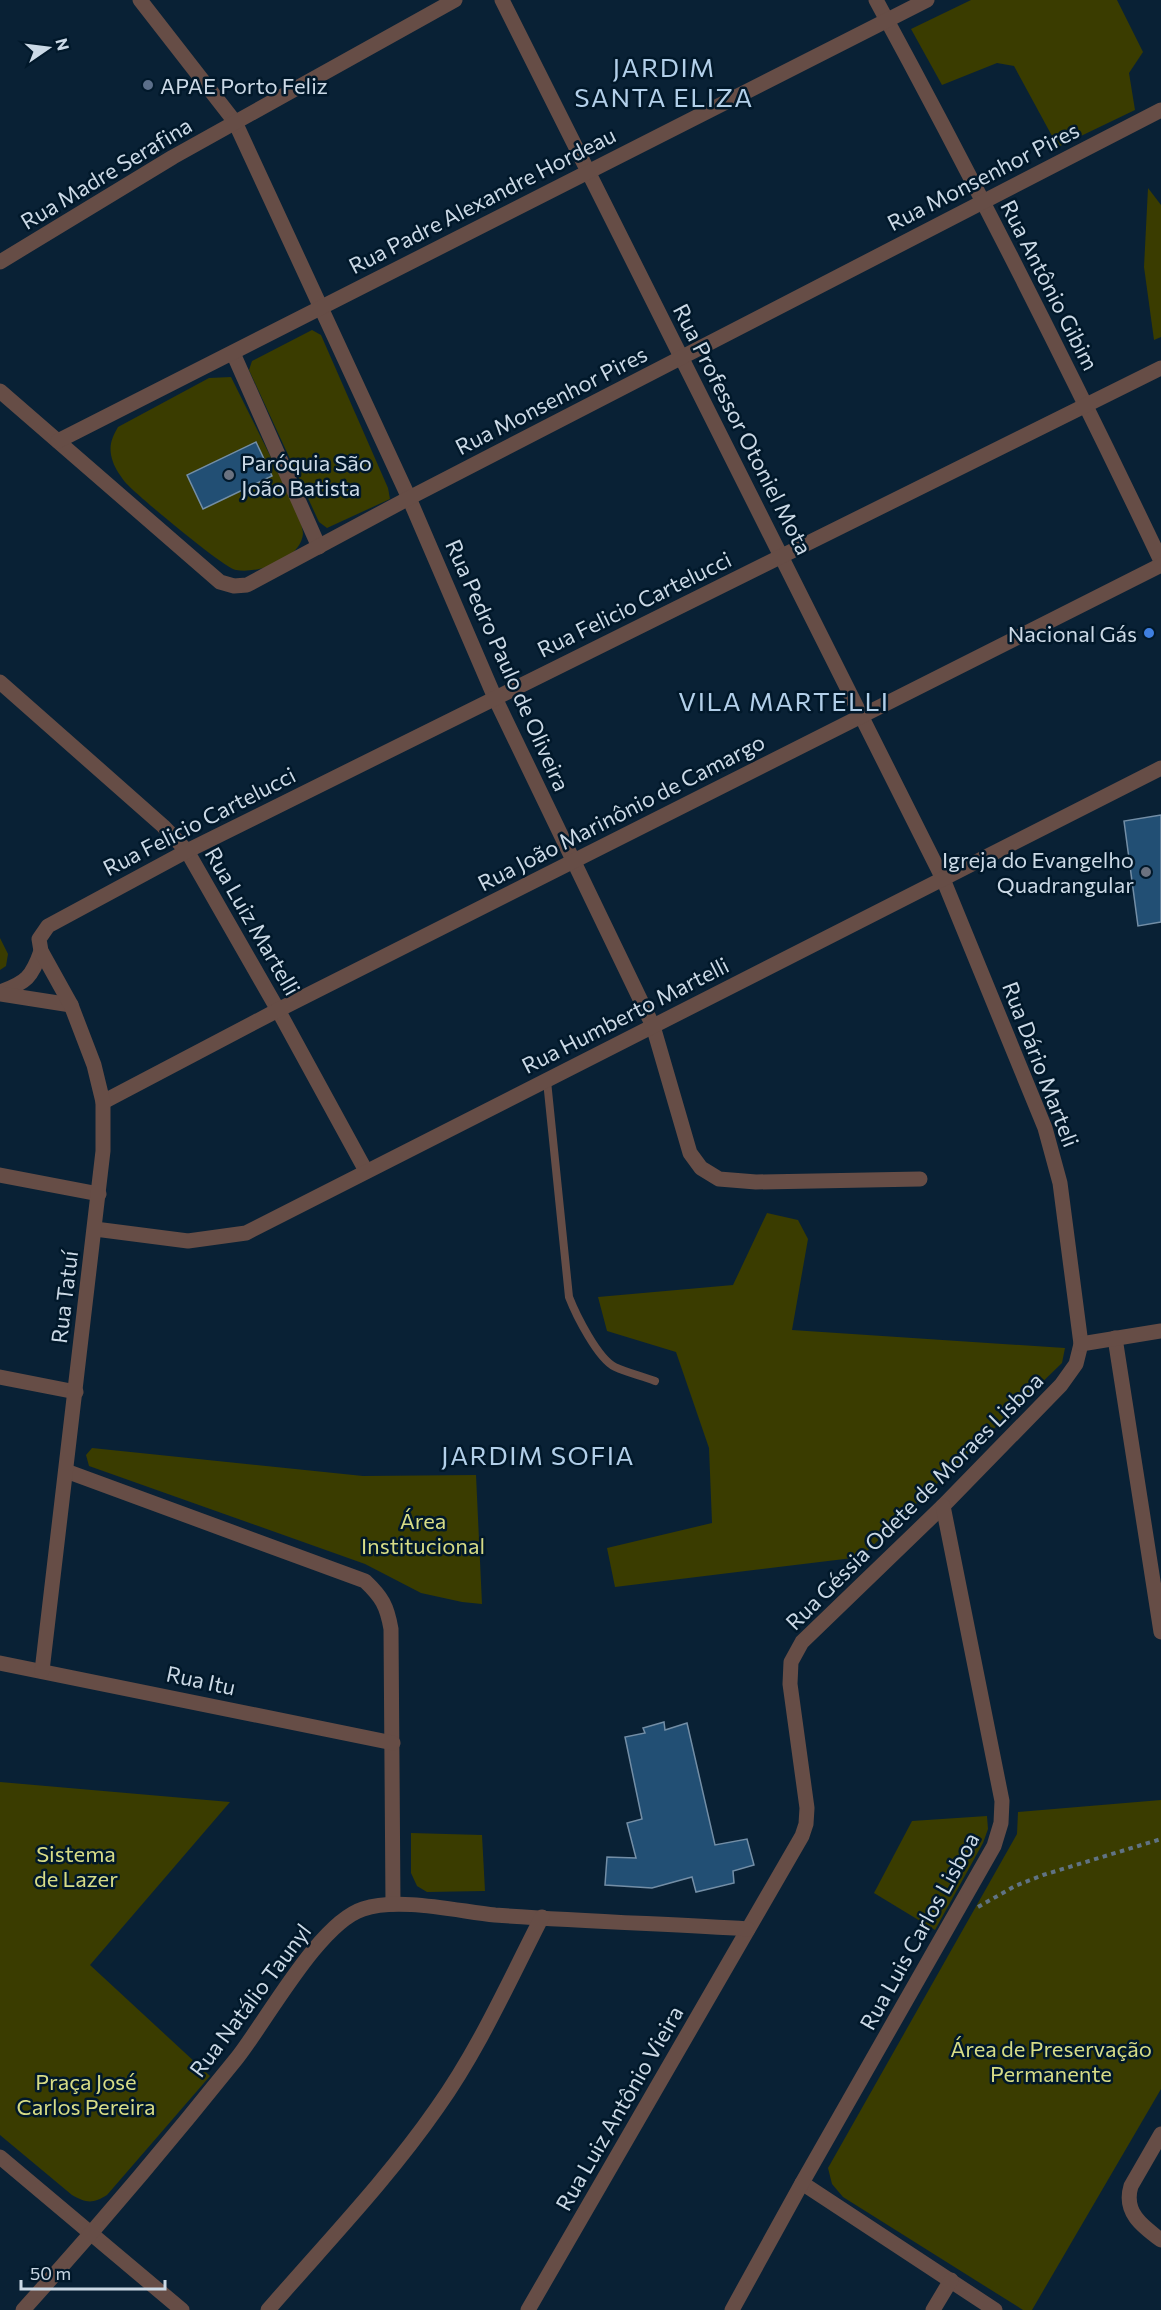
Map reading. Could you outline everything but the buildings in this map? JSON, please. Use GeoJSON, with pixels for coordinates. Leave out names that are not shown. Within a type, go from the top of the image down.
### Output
{"type":"FeatureCollection","features":[{"type":"Feature","properties":{"kind":"street","name":"Rua Pedro Paulo de Oliveira"},"geometry":{"type":"LineString","coordinates":[[140,0],[235,122],[409,498],[495,698],[653,1026],[690,1153],[700,1168],[719,1179],[756,1182],[920,1179]]}},
{"type":"Feature","properties":{"kind":"street","name":"Rua Madre Serafina"},"geometry":{"type":"LineString","coordinates":[[0,262],[235,122],[455,0]]}},
{"type":"Feature","properties":{"kind":"street","name":"Rua Professor Otoniel Mota"},"geometry":{"type":"LineString","coordinates":[[502,0],[943,879]]}},
{"type":"Feature","properties":{"kind":"street","name":"Rua Antônio Gibim"},"geometry":{"type":"LineString","coordinates":[[876,0],[1086,405],[1161,563]]}},
{"type":"Feature","properties":{"kind":"street","name":"Rua Padre Alexandre Hordeau"},"geometry":{"type":"LineString","coordinates":[[58,441],[927,0]]}},
{"type":"Feature","properties":{"kind":"street","name":"Rua Monsenhor Pires"},"geometry":{"type":"LineString","coordinates":[[0,391],[220,582],[234,586],[247,585],[409,498],[1161,110]]}},
{"type":"Feature","properties":{"kind":"street"},"geometry":{"type":"LineString","coordinates":[[232,353],[319,547]]}},
{"type":"Feature","properties":{"kind":"street","name":"Rua Felicio Cartelucci"},"geometry":{"type":"LineString","coordinates":[[40,945],[48,927],[187,851],[1161,368]]}},
{"type":"Feature","properties":{"kind":"street","name":"Rua João Marinônio de Camargo"},"geometry":{"type":"LineString","coordinates":[[103,1102],[1161,563]]}},
{"type":"Feature","properties":{"kind":"street","name":"Rua Luiz Martelli"},"geometry":{"type":"LineString","coordinates":[[0,682],[163,826],[187,851],[366,1171]]}},
{"type":"Feature","properties":{"kind":"street","name":"Rua Humberto Martelli"},"geometry":{"type":"LineString","coordinates":[[95,1229],[188,1241],[246,1233],[1161,768]]}},
{"type":"Feature","properties":{"kind":"street","name":"Rua Dário Marteli"},"geometry":{"type":"LineString","coordinates":[[943,879],[1045,1128],[1060,1183],[1081,1344]]}},
{"type":"Feature","properties":{"kind":"street"},"geometry":{"type":"LineString","coordinates":[[0,993],[21,984],[29,977],[40,945]]}},
{"type":"Feature","properties":{"kind":"street","name":"Rua Tatuí"},"geometry":{"type":"LineString","coordinates":[[40,945],[71,1005],[94,1065],[103,1102],[103,1151],[99,1194],[42,1671]]}},
{"type":"Feature","properties":{"kind":"street"},"geometry":{"type":"LineString","coordinates":[[0,993],[71,1005]]}},
{"type":"Feature","properties":{"kind":"street"},"geometry":{"type":"LineString","coordinates":[[0,1175],[99,1194]]}},
{"type":"Feature","properties":{"kind":"street"},"geometry":{"type":"LineString","coordinates":[[1081,1344],[1161,1331]]}},
{"type":"Feature","properties":{"kind":"street"},"geometry":{"type":"LineString","coordinates":[[1115,1338],[1161,1632]]}},
{"type":"Feature","properties":{"kind":"street","name":"Rua Géssia Odete de Moraes Lisboa"},"geometry":{"type":"LineString","coordinates":[[748,1929],[790,1857],[806,1824],[807,1808],[790,1683],[791,1662],[802,1642],[943,1506],[1061,1385],[1076,1364],[1081,1344]]}},
{"type":"Feature","properties":{"kind":"street"},"geometry":{"type":"LineString","coordinates":[[0,1377],[76,1392]]}},
{"type":"Feature","properties":{"kind":"street"},"geometry":{"type":"LineString","coordinates":[[66,1470],[365,1581],[379,1594],[388,1610],[391,1629],[393,1904]]}},
{"type":"Feature","properties":{"kind":"street","name":"Rua Luis Carlos Lisboa"},"geometry":{"type":"LineString","coordinates":[[732,2310],[994,1846],[1001,1823],[1002,1801],[943,1506]]}},
{"type":"Feature","properties":{"kind":"street","name":"Rua Itu"},"geometry":{"type":"LineString","coordinates":[[0,1663],[393,1743]]}},
{"type":"Feature","properties":{"kind":"street","name":"Rua Natálio Taunyl"},"geometry":{"type":"LineString","coordinates":[[23,2310],[92,2234],[239,2055],[314,1949],[336,1926],[363,1909],[393,1904],[542,1917],[748,1929]]}},
{"type":"Feature","properties":{"kind":"street"},"geometry":{"type":"LineString","coordinates":[[268,2310],[393,2166],[437,2108],[467,2061],[542,1917]]}},
{"type":"Feature","properties":{"kind":"street","name":"Rua Luiz Antônio Vieira"},"geometry":{"type":"LineString","coordinates":[[528,2310],[748,1929]]}},
{"type":"Feature","properties":{"kind":"street"},"geometry":{"type":"LineString","coordinates":[[1161,2134],[1128,2195],[1134,2217],[1161,2240]]}},
{"type":"Feature","properties":{"kind":"street"},"geometry":{"type":"LineString","coordinates":[[0,2157],[182,2310]]}},
{"type":"Feature","properties":{"kind":"street"},"geometry":{"type":"LineString","coordinates":[[802,2183],[995,2310]]}},
{"type":"Feature","properties":{"kind":"street"},"geometry":{"type":"LineString","coordinates":[[933,2310],[951,2280]]}},
{"type":"Feature","properties":{"kind":"lane"},"geometry":{"type":"LineString","coordinates":[[547,1082],[569,1297],[577,1318],[590,1339],[612,1366],[655,1381]]}},
{"type":"Feature","properties":{"kind":"path"},"geometry":{"type":"LineString","coordinates":[[977,1908],[1015,1886],[1043,1875],[1153,1844],[1161,1839]]}},
{"type":"Feature","properties":{"kind":"green space"},"geometry":{"type":"Polygon","coordinates":[[[971,0],[1117,0],[1143,52],[1129,73],[1135,110],[1058,147],[1014,66],[997,63],[942,85],[911,29],[971,0]]]}},
{"type":"Feature","properties":{"kind":"green space"},"geometry":{"type":"Polygon","coordinates":[[[1148,188],[1161,205],[1161,337],[1154,340],[1144,267],[1148,188]]]}},
{"type":"Feature","properties":{"kind":"green space"},"geometry":{"type":"Polygon","coordinates":[[[312,330],[321,335],[388,488],[390,499],[327,528],[319,522],[249,370],[252,361],[312,330]]]}},
{"type":"Feature","properties":{"kind":"green space"},"geometry":{"type":"Polygon","coordinates":[[[231,377],[298,512],[303,532],[300,543],[286,558],[266,567],[245,571],[236,570],[215,557],[145,500],[125,482],[115,467],[111,452],[112,440],[118,427],[209,378],[231,377]]]}},
{"type":"Feature","properties":{"kind":"green space"},"geometry":{"type":"Polygon","coordinates":[[[0,938],[8,954],[6,966],[0,970],[0,938]]]}},
{"type":"Feature","properties":{"kind":"green space"},"geometry":{"type":"Polygon","coordinates":[[[767,1213],[798,1220],[808,1239],[792,1330],[1065,1348],[1062,1363],[861,1557],[615,1587],[607,1548],[712,1523],[709,1448],[676,1352],[607,1331],[598,1297],[733,1285],[767,1213]]]}},
{"type":"Feature","properties":{"kind":"green space","name":"Área Institucional"},"geometry":{"type":"Polygon","coordinates":[[[92,1448],[363,1476],[476,1475],[482,1604],[421,1593],[365,1564],[89,1466],[86,1455],[92,1448]]]}},
{"type":"Feature","properties":{"kind":"green space"},"geometry":{"type":"Polygon","coordinates":[[[0,1782],[230,1802],[90,1965],[210,2076],[107,2195],[98,2200],[86,2201],[72,2195],[0,2135],[0,1782]]]}},
{"type":"Feature","properties":{"kind":"green space","name":"Área de Preservação Permanente"},"geometry":{"type":"Polygon","coordinates":[[[1161,1800],[1161,2089],[1032,2310],[1023,2310],[843,2197],[832,2184],[828,2168],[1017,1834],[1018,1812],[1161,1800]]]}},
{"type":"Feature","properties":{"kind":"green space"},"geometry":{"type":"Polygon","coordinates":[[[987,1816],[988,1829],[983,1843],[935,1930],[874,1893],[912,1821],[987,1816]]]}},
{"type":"Feature","properties":{"kind":"green space"},"geometry":{"type":"Polygon","coordinates":[[[411,1833],[482,1835],[485,1891],[427,1892],[417,1886],[411,1873],[411,1833]]]}},
{"type":"Feature","properties":{"kind":"place","name":"APAE Porto Feliz"},"geometry":{"type":"Point","coordinates":[148,85]}},
{"type":"Feature","properties":{"kind":"place","name":"Paróquia São João Batista"},"geometry":{"type":"Point","coordinates":[229,475]}},
{"type":"Feature","properties":{"kind":"place","name":"Nacional Gás"},"geometry":{"type":"Point","coordinates":[1149,633]}},
{"type":"Feature","properties":{"kind":"place","name":"Igreja do Evangelho Quadrangular"},"geometry":{"type":"Point","coordinates":[1146,872]}},
{"type":"Feature","properties":{"kind":"district","name":"JARDIM SANTA ELIZA"},"geometry":{"type":"Point","coordinates":[664,81]}},
{"type":"Feature","properties":{"kind":"district","name":"VILA MARTELLI"},"geometry":{"type":"Point","coordinates":[784,700]}},
{"type":"Feature","properties":{"kind":"district","name":"JARDIM SOFIA"},"geometry":{"type":"Point","coordinates":[538,1454]}},
{"type":"Feature","properties":{"kind":"park label","name":"Sistema de Lazer"},"geometry":{"type":"Point","coordinates":[76,1866]}},
{"type":"Feature","properties":{"kind":"park label","name":"Praça José Carlos Pereira"},"geometry":{"type":"Point","coordinates":[86,2094]}}]}
